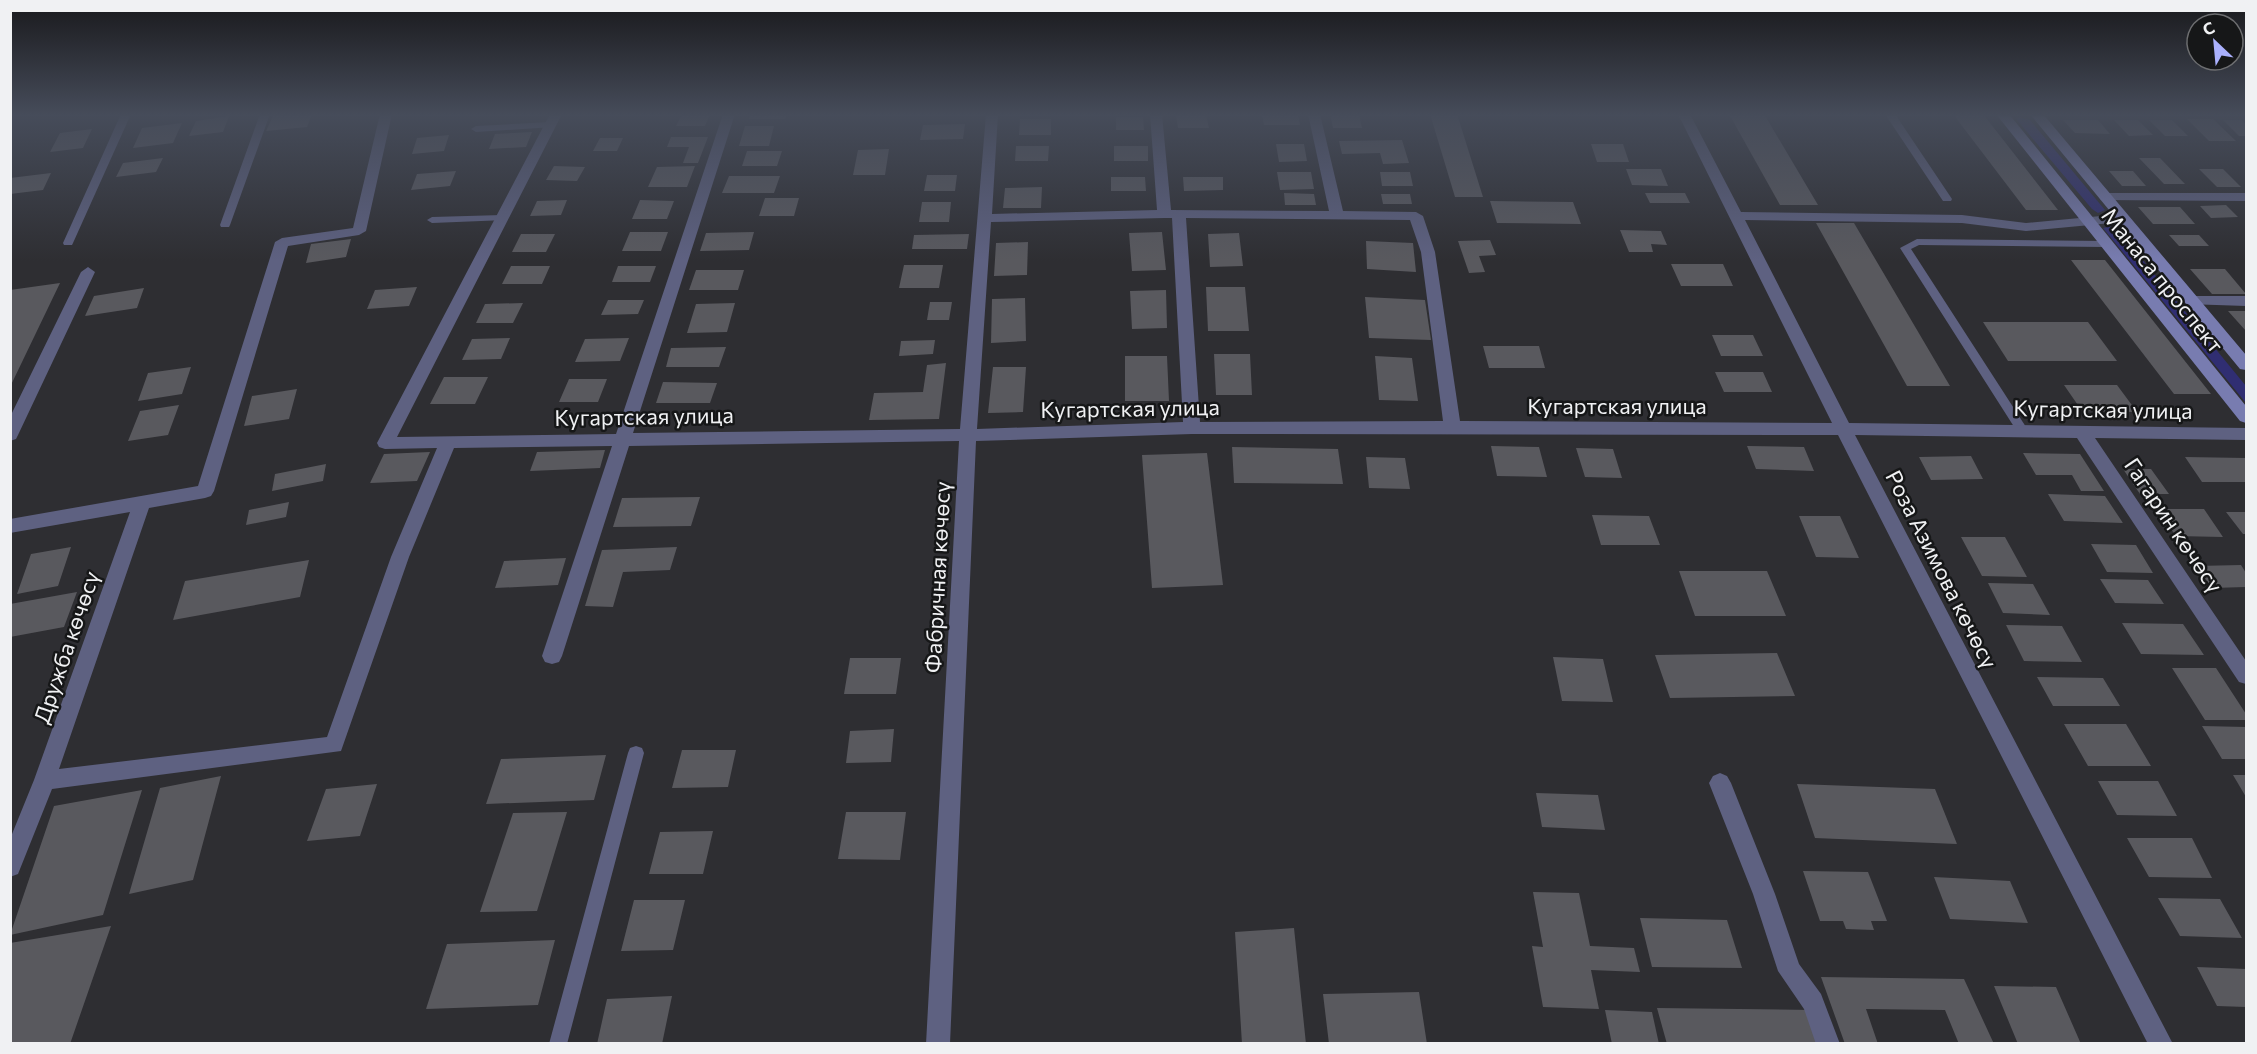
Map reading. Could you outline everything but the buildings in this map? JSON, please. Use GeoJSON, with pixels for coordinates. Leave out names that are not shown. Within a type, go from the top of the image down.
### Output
{"type":"FeatureCollection","features":[{"type":"Feature","properties":{"kind":"main road","name":"Манаса проспект"},"geometry":{"type":"LineString","coordinates":[[2042,163],[2247,417]]}},
{"type":"Feature","properties":{"kind":"main road"},"geometry":{"type":"LineString","coordinates":[[2077,163],[2247,365]]}},
{"type":"Feature","properties":{"kind":"street"},"geometry":{"type":"LineString","coordinates":[[10,526],[205,491],[282,242],[359,231],[375,163]]}},
{"type":"Feature","properties":{"kind":"street","name":"Кугартская улица"},"geometry":{"type":"LineString","coordinates":[[530,163],[385,443],[968,435],[1192,428],[1843,428],[2247,434]]}},
{"type":"Feature","properties":{"kind":"street"},"geometry":{"type":"LineString","coordinates":[[552,656],[621,438],[713,163]]}},
{"type":"Feature","properties":{"kind":"street","name":"Фабричная көчөсү"},"geometry":{"type":"LineString","coordinates":[[938,1044],[968,435],[988,163]]}},
{"type":"Feature","properties":{"kind":"street"},"geometry":{"type":"LineString","coordinates":[[1163,163],[1171,214],[1192,428]]}},
{"type":"Feature","properties":{"kind":"street"},"geometry":{"type":"LineString","coordinates":[[1325,163],[1337,215]]}},
{"type":"Feature","properties":{"kind":"street","name":"Роза Азимова көчөсү"},"geometry":{"type":"LineString","coordinates":[[1709,163],[2161,1044]]}},
{"type":"Feature","properties":{"kind":"street"},"geometry":{"type":"LineString","coordinates":[[2106,197],[2247,197]]}},
{"type":"Feature","properties":{"kind":"street"},"geometry":{"type":"LineString","coordinates":[[984,219],[1171,214],[1416,216],[1428,252],[1452,427]]}},
{"type":"Feature","properties":{"kind":"street"},"geometry":{"type":"LineString","coordinates":[[1736,216],[1962,219],[2026,227],[2122,218]]}},
{"type":"Feature","properties":{"kind":"street"},"geometry":{"type":"LineString","coordinates":[[10,435],[88,272]]}},
{"type":"Feature","properties":{"kind":"street"},"geometry":{"type":"LineString","coordinates":[[2191,301],[2247,301]]}},
{"type":"Feature","properties":{"kind":"street","name":"Гагарин көчөсү"},"geometry":{"type":"LineString","coordinates":[[2081,431],[2247,676]]}},
{"type":"Feature","properties":{"kind":"street"},"geometry":{"type":"LineString","coordinates":[[45,780],[334,745],[400,557],[448,442]]}},
{"type":"Feature","properties":{"kind":"street","name":"Дружба көчөсү"},"geometry":{"type":"LineString","coordinates":[[10,867],[45,780],[142,503]]}},
{"type":"Feature","properties":{"kind":"street"},"geometry":{"type":"LineString","coordinates":[[1720,783],[1764,894],[1790,971],[1813,1002],[1828,1044]]}},
{"type":"Feature","properties":{"kind":"lane"},"geometry":{"type":"LineString","coordinates":[[68,243],[104,163]]}},
{"type":"Feature","properties":{"kind":"lane"},"geometry":{"type":"LineString","coordinates":[[225,225],[247,163]]}},
{"type":"Feature","properties":{"kind":"lane"},"geometry":{"type":"LineString","coordinates":[[1923,163],[1947,199]]}},
{"type":"Feature","properties":{"kind":"lane"},"geometry":{"type":"LineString","coordinates":[[432,220],[502,218]]}},
{"type":"Feature","properties":{"kind":"lane"},"geometry":{"type":"LineString","coordinates":[[2022,430],[1905,248],[1917,242],[2106,244]]}},
{"type":"Feature","properties":{"kind":"lane"},"geometry":{"type":"LineString","coordinates":[[558,1044],[636,753]]}},
{"type":"Feature","properties":{"kind":"shaded area"},"geometry":{"type":"Polygon","coordinates":[[[2053,163],[2066,163],[2105,210],[2098,213],[2092,209],[2053,163]]]}},
{"type":"Feature","properties":{"kind":"shaded area"},"geometry":{"type":"Polygon","coordinates":[[[2112,226],[2118,230],[2246,386],[2246,403],[2103,228],[2112,226]]]}}]}
